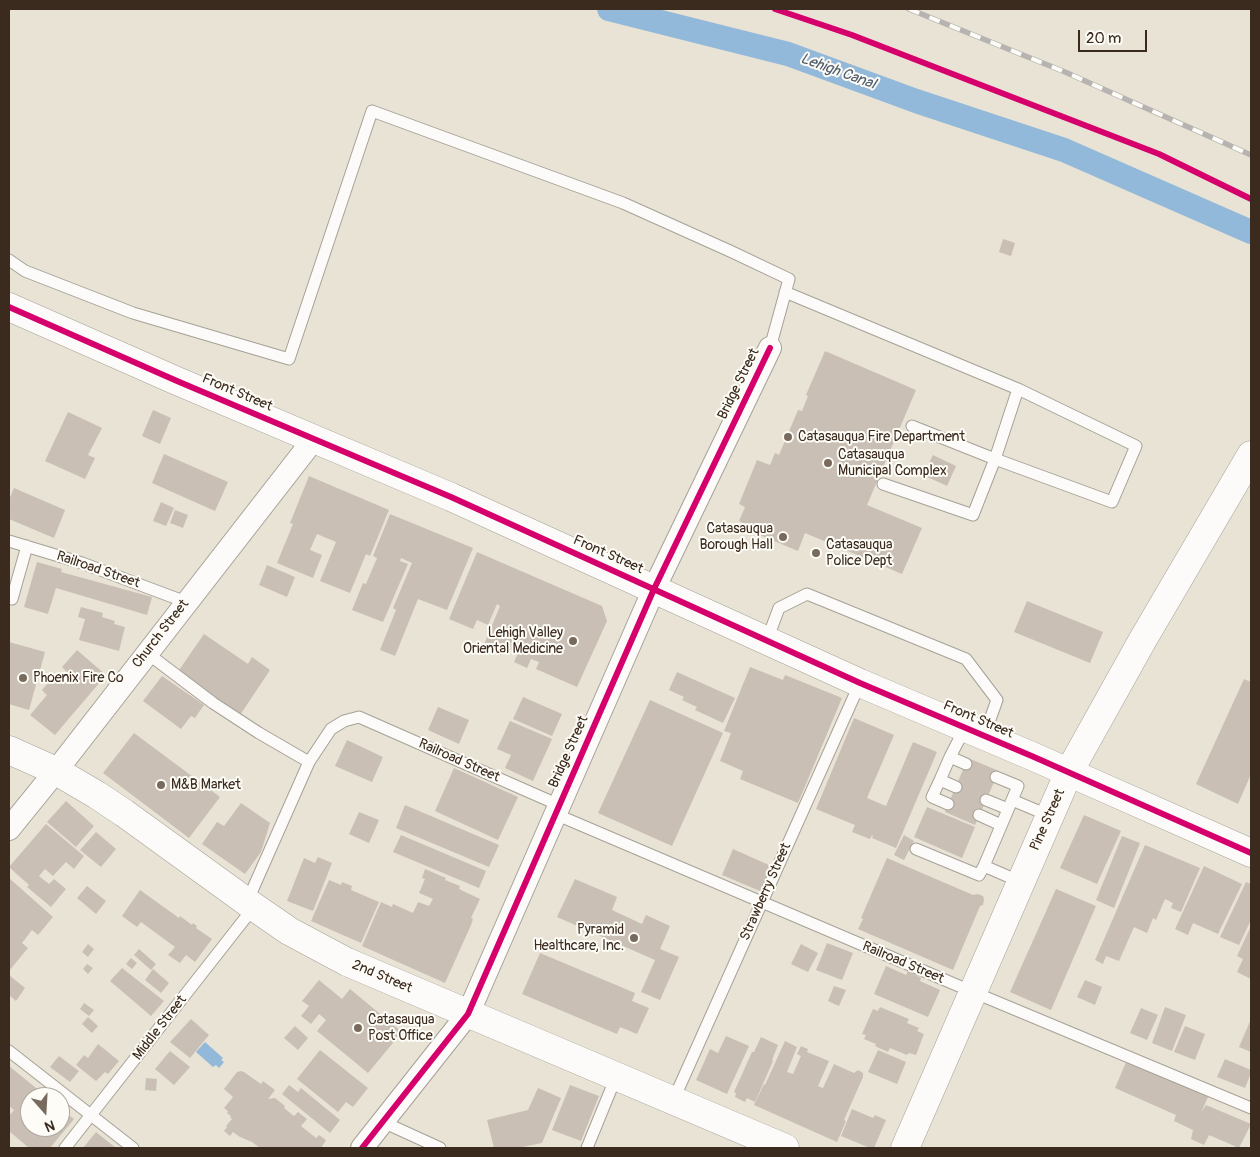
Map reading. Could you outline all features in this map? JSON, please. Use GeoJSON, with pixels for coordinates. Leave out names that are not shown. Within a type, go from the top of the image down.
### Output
{"type":"FeatureCollection","features":[{"type":"Feature","properties":{"kind":"main road","name":"Front Street"},"geometry":{"type":"LineString","coordinates":[[9,307],[177,381],[452,497],[860,683],[1069,772],[1251,853]]}},
{"type":"Feature","properties":{"kind":"main road","name":"Pine Street"},"geometry":{"type":"LineString","coordinates":[[905,1148],[1069,772],[1142,641],[1251,455]]}},
{"type":"Feature","properties":{"kind":"main road","name":"2nd Street"},"geometry":{"type":"LineString","coordinates":[[9,750],[56,771],[97,795],[250,905],[289,931],[347,962],[785,1148]]}},
{"type":"Feature","properties":{"kind":"street","name":"Bridge Street"},"geometry":{"type":"LineString","coordinates":[[362,1148],[468,1014],[654,590],[770,348]]}},
{"type":"Feature","properties":{"kind":"street","name":"Church Street"},"geometry":{"type":"LineString","coordinates":[[9,829],[314,439]]}},
{"type":"Feature","properties":{"kind":"lane"},"geometry":{"type":"LineString","coordinates":[[9,260],[25,271],[133,313],[289,360],[372,111],[623,203],[789,279],[770,348]]}},
{"type":"Feature","properties":{"kind":"lane"},"geometry":{"type":"LineString","coordinates":[[785,292],[1018,389],[1136,446],[1112,502],[912,426]]}},
{"type":"Feature","properties":{"kind":"lane"},"geometry":{"type":"LineString","coordinates":[[883,484],[973,515],[995,458],[1018,389]]}},
{"type":"Feature","properties":{"kind":"lane","name":"Railroad Street"},"geometry":{"type":"LineString","coordinates":[[9,540],[82,563],[186,602]]}},
{"type":"Feature","properties":{"kind":"lane"},"geometry":{"type":"LineString","coordinates":[[12,598],[27,546]]}},
{"type":"Feature","properties":{"kind":"lane"},"geometry":{"type":"LineString","coordinates":[[767,640],[779,608],[807,594],[966,659],[997,700],[975,732],[950,757],[932,797],[948,804]]}},
{"type":"Feature","properties":{"kind":"lane"},"geometry":{"type":"LineString","coordinates":[[147,653],[212,703],[309,762]]}},
{"type":"Feature","properties":{"kind":"lane","name":"Strawberry Street"},"geometry":{"type":"LineString","coordinates":[[673,1101],[860,683]]}},
{"type":"Feature","properties":{"kind":"lane","name":"Railroad Street"},"geometry":{"type":"LineString","coordinates":[[359,717],[557,810],[762,902],[1251,1108]]}},
{"type":"Feature","properties":{"kind":"lane","name":"Middle Street"},"geometry":{"type":"LineString","coordinates":[[65,1148],[250,905],[309,762],[331,729],[344,721],[359,717]]}},
{"type":"Feature","properties":{"kind":"lane"},"geometry":{"type":"LineString","coordinates":[[950,757],[966,764]]}},
{"type":"Feature","properties":{"kind":"lane"},"geometry":{"type":"LineString","coordinates":[[916,849],[980,875],[1018,786],[996,777]]}},
{"type":"Feature","properties":{"kind":"lane"},"geometry":{"type":"LineString","coordinates":[[940,780],[956,787]]}},
{"type":"Feature","properties":{"kind":"lane"},"geometry":{"type":"LineString","coordinates":[[986,800],[1010,804],[1050,816]]}},
{"type":"Feature","properties":{"kind":"lane"},"geometry":{"type":"LineString","coordinates":[[980,815],[1001,825]]}},
{"type":"Feature","properties":{"kind":"lane"},"geometry":{"type":"LineString","coordinates":[[984,866],[1021,882]]}},
{"type":"Feature","properties":{"kind":"lane"},"geometry":{"type":"LineString","coordinates":[[9,1051],[133,1148]]}},
{"type":"Feature","properties":{"kind":"lane"},"geometry":{"type":"LineString","coordinates":[[587,1148],[616,1077]]}},
{"type":"Feature","properties":{"kind":"lane"},"geometry":{"type":"LineString","coordinates":[[383,1122],[440,1148]]}},
{"type":"Feature","properties":{"kind":"water"},"geometry":{"type":"Polygon","coordinates":[[[205,1042],[223,1058],[221,1060],[224,1062],[219,1068],[216,1065],[213,1067],[196,1052],[205,1042]]]}},
{"type":"Feature","properties":{"kind":"building"},"geometry":{"type":"Polygon","coordinates":[[[1003,239],[1015,243],[1011,256],[999,252],[1003,239]]]}},
{"type":"Feature","properties":{"kind":"building","name":"Catasauqua Municipal Complex"},"geometry":{"type":"Polygon","coordinates":[[[825,351],[916,390],[867,505],[922,528],[902,574],[805,533],[798,551],[743,528],[745,524],[739,521],[745,507],[739,504],[757,460],[770,465],[775,453],[779,455],[798,410],[802,411],[808,396],[806,395],[825,351]]]}},
{"type":"Feature","properties":{"kind":"building"},"geometry":{"type":"Polygon","coordinates":[[[153,410],[171,418],[160,444],[142,436],[153,410]]]}},
{"type":"Feature","properties":{"kind":"building"},"geometry":{"type":"Polygon","coordinates":[[[68,412],[102,428],[88,455],[95,458],[85,479],[45,461],[68,412]]]}},
{"type":"Feature","properties":{"kind":"building"},"geometry":{"type":"Polygon","coordinates":[[[164,454],[228,482],[215,511],[152,483],[164,454]]]}},
{"type":"Feature","properties":{"kind":"building"},"geometry":{"type":"Polygon","coordinates":[[[933,455],[956,466],[947,486],[923,475],[933,455]]]}},
{"type":"Feature","properties":{"kind":"building"},"geometry":{"type":"Polygon","coordinates":[[[309,476],[389,510],[370,556],[366,554],[350,593],[320,581],[336,542],[317,534],[310,550],[322,555],[313,578],[277,563],[293,524],[290,523],[309,476]]]}},
{"type":"Feature","properties":{"kind":"building"},"geometry":{"type":"Polygon","coordinates":[[[14,488],[65,510],[54,538],[9,519],[9,500],[14,488]]]}},
{"type":"Feature","properties":{"kind":"building"},"geometry":{"type":"Polygon","coordinates":[[[161,502],[174,508],[166,526],[153,521],[161,502]]]}},
{"type":"Feature","properties":{"kind":"building"},"geometry":{"type":"Polygon","coordinates":[[[175,510],[188,515],[183,528],[170,523],[175,510]]]}},
{"type":"Feature","properties":{"kind":"building"},"geometry":{"type":"Polygon","coordinates":[[[390,514],[473,548],[447,610],[418,599],[395,656],[380,650],[396,610],[393,608],[412,563],[401,558],[400,561],[408,564],[383,622],[352,610],[363,583],[366,584],[377,558],[373,556],[390,514]]]}},
{"type":"Feature","properties":{"kind":"building"},"geometry":{"type":"Polygon","coordinates":[[[477,552],[602,606],[607,621],[577,687],[536,669],[539,662],[531,659],[527,668],[514,662],[518,653],[504,647],[501,655],[483,647],[500,606],[497,604],[488,625],[477,620],[473,629],[449,619],[477,552]]]}},
{"type":"Feature","properties":{"kind":"building"},"geometry":{"type":"Polygon","coordinates":[[[37,562],[62,569],[61,572],[152,597],[147,615],[56,588],[48,614],[24,607],[37,562]]]}},
{"type":"Feature","properties":{"kind":"building"},"geometry":{"type":"Polygon","coordinates":[[[267,565],[295,577],[287,597],[259,585],[267,565]]]}},
{"type":"Feature","properties":{"kind":"building"},"geometry":{"type":"Polygon","coordinates":[[[1027,601],[1103,632],[1090,663],[1014,632],[1027,601]]]}},
{"type":"Feature","properties":{"kind":"building"},"geometry":{"type":"Polygon","coordinates":[[[81,607],[103,613],[102,617],[115,621],[114,624],[125,627],[119,651],[79,640],[85,619],[78,617],[81,607]]]}},
{"type":"Feature","properties":{"kind":"building"},"geometry":{"type":"Polygon","coordinates":[[[204,634],[248,664],[252,657],[270,670],[240,715],[177,673],[204,634]]]}},
{"type":"Feature","properties":{"kind":"building","name":"Phoenix Fire Co"},"geometry":{"type":"Polygon","coordinates":[[[9,642],[45,652],[29,710],[9,704],[9,642]]]}},
{"type":"Feature","properties":{"kind":"building"},"geometry":{"type":"Polygon","coordinates":[[[77,650],[106,675],[55,735],[30,715],[47,695],[42,690],[54,676],[59,681],[67,672],[62,667],[77,650]]]}},
{"type":"Feature","properties":{"kind":"building"},"geometry":{"type":"Polygon","coordinates":[[[750,667],[783,680],[785,675],[842,698],[798,803],[740,779],[743,771],[720,761],[731,733],[724,731],[750,667]]]}},
{"type":"Feature","properties":{"kind":"building"},"geometry":{"type":"Polygon","coordinates":[[[677,672],[735,698],[723,723],[695,710],[697,707],[682,700],[684,697],[669,690],[677,672]]]}},
{"type":"Feature","properties":{"kind":"building"},"geometry":{"type":"Polygon","coordinates":[[[162,676],[204,705],[195,718],[191,716],[181,729],[143,701],[162,676]]]}},
{"type":"Feature","properties":{"kind":"building"},"geometry":{"type":"Polygon","coordinates":[[[1244,679],[1251,682],[1251,774],[1238,804],[1196,784],[1244,679]]]}},
{"type":"Feature","properties":{"kind":"building"},"geometry":{"type":"Polygon","coordinates":[[[523,697],[562,714],[552,736],[513,719],[523,697]]]}},
{"type":"Feature","properties":{"kind":"building"},"geometry":{"type":"Polygon","coordinates":[[[650,700],[723,733],[672,846],[598,813],[650,700]]]}},
{"type":"Feature","properties":{"kind":"building"},"geometry":{"type":"Polygon","coordinates":[[[438,707],[469,720],[459,744],[428,730],[438,707]]]}},
{"type":"Feature","properties":{"kind":"building"},"geometry":{"type":"Polygon","coordinates":[[[854,718],[894,735],[867,798],[886,806],[913,742],[937,752],[896,848],[872,838],[872,835],[870,839],[852,832],[855,825],[816,809],[854,718]]]}},
{"type":"Feature","properties":{"kind":"building"},"geometry":{"type":"Polygon","coordinates":[[[510,721],[552,739],[533,781],[505,768],[511,755],[497,749],[510,721]]]}},
{"type":"Feature","properties":{"kind":"building","name":"M&B Market"},"geometry":{"type":"Polygon","coordinates":[[[134,733],[220,797],[189,838],[103,773],[134,733]]]}},
{"type":"Feature","properties":{"kind":"building"},"geometry":{"type":"Polygon","coordinates":[[[347,740],[383,757],[372,782],[335,766],[347,740]]]}},
{"type":"Feature","properties":{"kind":"building"},"geometry":{"type":"Polygon","coordinates":[[[968,758],[999,771],[975,825],[945,812],[968,758]]]}},
{"type":"Feature","properties":{"kind":"building"},"geometry":{"type":"Polygon","coordinates":[[[454,768],[518,797],[498,840],[435,811],[454,768]]]}},
{"type":"Feature","properties":{"kind":"building"},"geometry":{"type":"Polygon","coordinates":[[[66,801],[94,826],[76,847],[47,822],[66,801]]]}},
{"type":"Feature","properties":{"kind":"building"},"geometry":{"type":"Polygon","coordinates":[[[241,803],[270,823],[261,852],[245,874],[202,844],[217,822],[224,826],[241,803]]]}},
{"type":"Feature","properties":{"kind":"building"},"geometry":{"type":"Polygon","coordinates":[[[405,805],[499,845],[489,867],[396,828],[405,805]]]}},
{"type":"Feature","properties":{"kind":"building"},"geometry":{"type":"Polygon","coordinates":[[[927,807],[975,827],[962,858],[914,837],[927,807]]]}},
{"type":"Feature","properties":{"kind":"building"},"geometry":{"type":"Polygon","coordinates":[[[359,812],[379,820],[369,843],[349,834],[359,812]]]}},
{"type":"Feature","properties":{"kind":"building"},"geometry":{"type":"Polygon","coordinates":[[[1084,815],[1121,831],[1097,884],[1060,868],[1084,815]]]}},
{"type":"Feature","properties":{"kind":"building"},"geometry":{"type":"Polygon","coordinates":[[[46,824],[84,856],[74,869],[66,862],[53,876],[45,869],[39,876],[49,884],[54,879],[66,889],[51,907],[27,887],[29,885],[9,867],[46,824]]]}},
{"type":"Feature","properties":{"kind":"building"},"geometry":{"type":"Polygon","coordinates":[[[96,832],[116,849],[101,867],[80,850],[96,832]]]}},
{"type":"Feature","properties":{"kind":"building"},"geometry":{"type":"Polygon","coordinates":[[[401,835],[486,871],[479,888],[393,852],[401,835]]]}},
{"type":"Feature","properties":{"kind":"building"},"geometry":{"type":"Polygon","coordinates":[[[904,835],[914,841],[904,860],[894,855],[904,835]]]}},
{"type":"Feature","properties":{"kind":"building"},"geometry":{"type":"Polygon","coordinates":[[[1122,836],[1140,843],[1114,908],[1096,900],[1122,836]]]}},
{"type":"Feature","properties":{"kind":"building"},"geometry":{"type":"Polygon","coordinates":[[[1145,845],[1200,868],[1181,912],[1171,908],[1173,903],[1165,899],[1156,920],[1153,918],[1147,933],[1134,927],[1119,961],[1106,956],[1103,964],[1095,960],[1145,845]]]}},
{"type":"Feature","properties":{"kind":"building"},"geometry":{"type":"Polygon","coordinates":[[[733,849],[771,866],[760,891],[722,875],[733,849]]]}},
{"type":"Feature","properties":{"kind":"building"},"geometry":{"type":"Polygon","coordinates":[[[318,857],[332,863],[313,911],[287,901],[304,858],[315,863],[318,857]]]}},
{"type":"Feature","properties":{"kind":"building"},"geometry":{"type":"Polygon","coordinates":[[[887,858],[973,895],[983,896],[983,905],[980,906],[953,970],[858,929],[887,858]]]}},
{"type":"Feature","properties":{"kind":"building"},"geometry":{"type":"Polygon","coordinates":[[[1204,866],[1242,884],[1218,934],[1193,923],[1188,935],[1175,929],[1204,866]]]}},
{"type":"Feature","properties":{"kind":"building"},"geometry":{"type":"Polygon","coordinates":[[[425,869],[446,878],[445,880],[460,886],[459,889],[480,899],[471,918],[473,919],[471,925],[445,983],[362,946],[381,902],[392,907],[393,904],[413,913],[418,902],[429,906],[433,899],[419,893],[425,879],[422,878],[425,869]]]}},
{"type":"Feature","properties":{"kind":"building"},"geometry":{"type":"Polygon","coordinates":[[[9,878],[53,917],[38,935],[32,930],[22,943],[28,948],[9,971],[9,878]]]}},
{"type":"Feature","properties":{"kind":"building","name":"Pyramid Healthcare, Inc."},"geometry":{"type":"Polygon","coordinates":[[[575,879],[617,897],[612,910],[642,924],[646,915],[670,926],[660,949],[679,957],[660,1000],[641,992],[655,960],[557,917],[575,879]]]}},
{"type":"Feature","properties":{"kind":"building"},"geometry":{"type":"Polygon","coordinates":[[[329,880],[341,885],[342,882],[352,886],[351,890],[379,902],[361,943],[311,921],[329,880]]]}},
{"type":"Feature","properties":{"kind":"building"},"geometry":{"type":"Polygon","coordinates":[[[1246,882],[1251,884],[1251,920],[1239,945],[1220,937],[1246,882]]]}},
{"type":"Feature","properties":{"kind":"building"},"geometry":{"type":"Polygon","coordinates":[[[87,886],[106,901],[96,914],[77,898],[87,886]]]}},
{"type":"Feature","properties":{"kind":"building"},"geometry":{"type":"Polygon","coordinates":[[[1056,889],[1096,906],[1051,1010],[1010,992],[1056,889]]]}},
{"type":"Feature","properties":{"kind":"building"},"geometry":{"type":"Polygon","coordinates":[[[140,890],[179,918],[180,916],[192,925],[193,923],[197,926],[196,928],[212,939],[195,962],[186,955],[180,963],[168,955],[175,947],[141,922],[137,927],[122,916],[140,890]]]}},
{"type":"Feature","properties":{"kind":"building"},"geometry":{"type":"Polygon","coordinates":[[[1251,926],[1251,979],[1237,972],[1243,959],[1237,956],[1251,926]]]}},
{"type":"Feature","properties":{"kind":"building"},"geometry":{"type":"Polygon","coordinates":[[[827,943],[853,953],[842,980],[816,970],[827,943]]]}},
{"type":"Feature","properties":{"kind":"building"},"geometry":{"type":"Polygon","coordinates":[[[88,944],[94,949],[88,957],[82,952],[88,944]]]}},
{"type":"Feature","properties":{"kind":"building"},"geometry":{"type":"Polygon","coordinates":[[[801,944],[818,953],[808,972],[791,964],[801,944]]]}},
{"type":"Feature","properties":{"kind":"building"},"geometry":{"type":"Polygon","coordinates":[[[139,949],[156,964],[151,970],[134,955],[139,949]]]}},
{"type":"Feature","properties":{"kind":"building"},"geometry":{"type":"Polygon","coordinates":[[[540,953],[635,993],[632,1001],[649,1008],[637,1034],[620,1027],[617,1034],[522,994],[540,953]]]}},
{"type":"Feature","properties":{"kind":"building"},"geometry":{"type":"Polygon","coordinates":[[[131,958],[137,963],[132,969],[126,964],[131,958]]]}},
{"type":"Feature","properties":{"kind":"building"},"geometry":{"type":"Polygon","coordinates":[[[87,964],[93,968],[88,974],[83,969],[87,964]]]}},
{"type":"Feature","properties":{"kind":"building"},"geometry":{"type":"Polygon","coordinates":[[[886,966],[906,975],[908,971],[921,978],[920,981],[940,990],[928,1017],[874,994],[886,966]]]}},
{"type":"Feature","properties":{"kind":"building"},"geometry":{"type":"Polygon","coordinates":[[[122,968],[164,1001],[151,1016],[110,981],[122,968]]]}},
{"type":"Feature","properties":{"kind":"building"},"geometry":{"type":"Polygon","coordinates":[[[153,969],[169,983],[161,993],[145,980],[153,969]]]}},
{"type":"Feature","properties":{"kind":"building"},"geometry":{"type":"Polygon","coordinates":[[[9,975],[25,988],[16,1001],[9,995],[9,975]]]}},
{"type":"Feature","properties":{"kind":"building","name":"Catasauqua Post Office"},"geometry":{"type":"Polygon","coordinates":[[[319,980],[342,999],[350,989],[402,1032],[368,1073],[317,1031],[326,1020],[319,1014],[311,1024],[301,1016],[309,1006],[302,1001],[319,980]]]}},
{"type":"Feature","properties":{"kind":"building"},"geometry":{"type":"Polygon","coordinates":[[[1085,980],[1102,987],[1095,1005],[1077,997],[1085,980]]]}},
{"type":"Feature","properties":{"kind":"building"},"geometry":{"type":"Polygon","coordinates":[[[834,986],[846,990],[839,1006],[828,1001],[834,986]]]}},
{"type":"Feature","properties":{"kind":"building"},"geometry":{"type":"Polygon","coordinates":[[[84,1003],[94,1010],[89,1016],[80,1009],[84,1003]]]}},
{"type":"Feature","properties":{"kind":"building"},"geometry":{"type":"Polygon","coordinates":[[[880,1007],[909,1019],[907,1023],[919,1028],[917,1031],[924,1034],[916,1055],[909,1053],[907,1055],[890,1048],[888,1052],[864,1039],[866,1035],[862,1034],[873,1009],[878,1011],[880,1007]]]}},
{"type":"Feature","properties":{"kind":"building"},"geometry":{"type":"Polygon","coordinates":[[[1165,1007],[1186,1015],[1172,1051],[1152,1043],[1165,1007]]]}},
{"type":"Feature","properties":{"kind":"building"},"geometry":{"type":"Polygon","coordinates":[[[1141,1008],[1158,1015],[1147,1040],[1130,1033],[1141,1008]]]}},
{"type":"Feature","properties":{"kind":"building"},"geometry":{"type":"Polygon","coordinates":[[[88,1017],[98,1026],[92,1033],[82,1024],[88,1017]]]}},
{"type":"Feature","properties":{"kind":"building"},"geometry":{"type":"Polygon","coordinates":[[[191,1019],[209,1035],[190,1058],[170,1042],[191,1019]]]}},
{"type":"Feature","properties":{"kind":"building"},"geometry":{"type":"Polygon","coordinates":[[[1251,1019],[1251,1052],[1239,1047],[1251,1019]]]}},
{"type":"Feature","properties":{"kind":"building"},"geometry":{"type":"Polygon","coordinates":[[[295,1026],[308,1038],[298,1050],[284,1038],[295,1026]]]}},
{"type":"Feature","properties":{"kind":"building"},"geometry":{"type":"Polygon","coordinates":[[[1185,1026],[1205,1034],[1195,1060],[1174,1052],[1185,1026]]]}},
{"type":"Feature","properties":{"kind":"building"},"geometry":{"type":"Polygon","coordinates":[[[726,1036],[749,1046],[727,1094],[696,1080],[710,1049],[718,1053],[726,1036]]]}},
{"type":"Feature","properties":{"kind":"building"},"geometry":{"type":"Polygon","coordinates":[[[761,1037],[778,1045],[755,1102],[747,1098],[745,1102],[735,1097],[736,1093],[734,1092],[761,1037]]]}},
{"type":"Feature","properties":{"kind":"building"},"geometry":{"type":"Polygon","coordinates":[[[785,1041],[797,1047],[787,1072],[793,1074],[801,1056],[797,1054],[801,1046],[808,1049],[807,1052],[829,1061],[818,1086],[823,1088],[834,1064],[854,1073],[858,1070],[863,1073],[837,1142],[754,1105],[785,1041]]]}},
{"type":"Feature","properties":{"kind":"building"},"geometry":{"type":"Polygon","coordinates":[[[98,1044],[119,1061],[108,1074],[105,1072],[96,1081],[76,1065],[84,1055],[88,1058],[98,1044]]]}},
{"type":"Feature","properties":{"kind":"building"},"geometry":{"type":"Polygon","coordinates":[[[320,1050],[368,1088],[353,1107],[346,1102],[338,1112],[297,1079],[320,1050]]]}},
{"type":"Feature","properties":{"kind":"building"},"geometry":{"type":"Polygon","coordinates":[[[878,1050],[906,1062],[897,1084],[868,1072],[878,1050]]]}},
{"type":"Feature","properties":{"kind":"building"},"geometry":{"type":"Polygon","coordinates":[[[170,1051],[190,1067],[174,1085],[155,1069],[170,1051]]]}},
{"type":"Feature","properties":{"kind":"building"},"geometry":{"type":"Polygon","coordinates":[[[59,1056],[79,1071],[70,1082],[50,1067],[59,1056]]]}},
{"type":"Feature","properties":{"kind":"building"},"geometry":{"type":"Polygon","coordinates":[[[1225,1059],[1251,1070],[1245,1088],[1217,1077],[1225,1059]]]}},
{"type":"Feature","properties":{"kind":"building"},"geometry":{"type":"Polygon","coordinates":[[[1127,1060],[1208,1097],[1201,1113],[1206,1105],[1251,1124],[1239,1148],[1209,1135],[1204,1145],[1191,1139],[1193,1130],[1174,1121],[1176,1115],[1115,1088],[1127,1060]]]}},
{"type":"Feature","properties":{"kind":"building"},"geometry":{"type":"Polygon","coordinates":[[[9,1066],[35,1087],[20,1087],[20,1137],[59,1137],[50,1148],[29,1148],[9,1131],[9,1116],[14,1110],[9,1106],[9,1066]]]}},
{"type":"Feature","properties":{"kind":"building"},"geometry":{"type":"Polygon","coordinates":[[[241,1071],[261,1084],[263,1081],[275,1090],[268,1099],[275,1098],[294,1116],[298,1112],[307,1119],[301,1126],[316,1138],[319,1135],[326,1140],[321,1148],[260,1148],[233,1132],[230,1136],[224,1131],[232,1119],[224,1108],[233,1097],[224,1089],[237,1072],[241,1071]]]}},
{"type":"Feature","properties":{"kind":"building"},"geometry":{"type":"Polygon","coordinates":[[[146,1078],[157,1079],[156,1091],[145,1090],[146,1078]]]}},
{"type":"Feature","properties":{"kind":"building"},"geometry":{"type":"Polygon","coordinates":[[[289,1085],[298,1092],[301,1088],[340,1120],[330,1133],[282,1094],[289,1085]]]}},
{"type":"Feature","properties":{"kind":"building"},"geometry":{"type":"Polygon","coordinates":[[[570,1085],[599,1096],[581,1141],[552,1130],[570,1085]]]}},
{"type":"Feature","properties":{"kind":"building"},"geometry":{"type":"Polygon","coordinates":[[[538,1088],[561,1098],[542,1143],[518,1148],[494,1148],[487,1120],[528,1110],[538,1088]]]}},
{"type":"Feature","properties":{"kind":"building"},"geometry":{"type":"Polygon","coordinates":[[[852,1109],[873,1118],[875,1115],[886,1120],[874,1148],[841,1136],[852,1109]]]}},
{"type":"Feature","properties":{"kind":"building"},"geometry":{"type":"Polygon","coordinates":[[[70,1116],[74,1119],[70,1124],[70,1116]]]}},
{"type":"Feature","properties":{"kind":"building"},"geometry":{"type":"Polygon","coordinates":[[[96,1132],[116,1148],[83,1148],[96,1132]]]}},
{"type":"Feature","properties":{"kind":"waterway","name":"Lehigh Canal"},"geometry":{"type":"LineString","coordinates":[[609,9],[788,54],[916,101],[1064,150],[1251,232]]}},
{"type":"Feature","properties":{"kind":"railway"},"geometry":{"type":"LineString","coordinates":[[909,9],[1065,72],[1251,155]]}},
{"type":"Feature","properties":{"kind":"cycle path"},"geometry":{"type":"LineString","coordinates":[[775,9],[852,35],[1159,154],[1251,199]]}},
{"type":"Feature","properties":{"kind":"cycle path"},"geometry":{"type":"LineString","coordinates":[[9,307],[177,381],[451,497],[860,683],[1034,757],[1251,853]]}},
{"type":"Feature","properties":{"kind":"cycle path"},"geometry":{"type":"LineString","coordinates":[[362,1148],[468,1014],[654,589],[770,348]]}},
{"type":"Feature","properties":{"kind":"place","name":"Catasauqua Fire Department"},"geometry":{"type":"Point","coordinates":[788,437]}},
{"type":"Feature","properties":{"kind":"place","name":"Catasauqua Municipal Complex"},"geometry":{"type":"Point","coordinates":[828,463]}},
{"type":"Feature","properties":{"kind":"place","name":"Catasauqua Borough Hall"},"geometry":{"type":"Point","coordinates":[783,537]}},
{"type":"Feature","properties":{"kind":"place","name":"Catasauqua Police Dept"},"geometry":{"type":"Point","coordinates":[816,553]}},
{"type":"Feature","properties":{"kind":"place","name":"Lehigh Valley Oriental Medicine"},"geometry":{"type":"Point","coordinates":[573,641]}},
{"type":"Feature","properties":{"kind":"place","name":"Phoenix Fire Co"},"geometry":{"type":"Point","coordinates":[23,678]}},
{"type":"Feature","properties":{"kind":"place","name":"M&B Market"},"geometry":{"type":"Point","coordinates":[161,785]}},
{"type":"Feature","properties":{"kind":"place","name":"Pyramid Healthcare, Inc."},"geometry":{"type":"Point","coordinates":[634,938]}},
{"type":"Feature","properties":{"kind":"place","name":"Catasauqua Post Office"},"geometry":{"type":"Point","coordinates":[358,1028]}}]}
